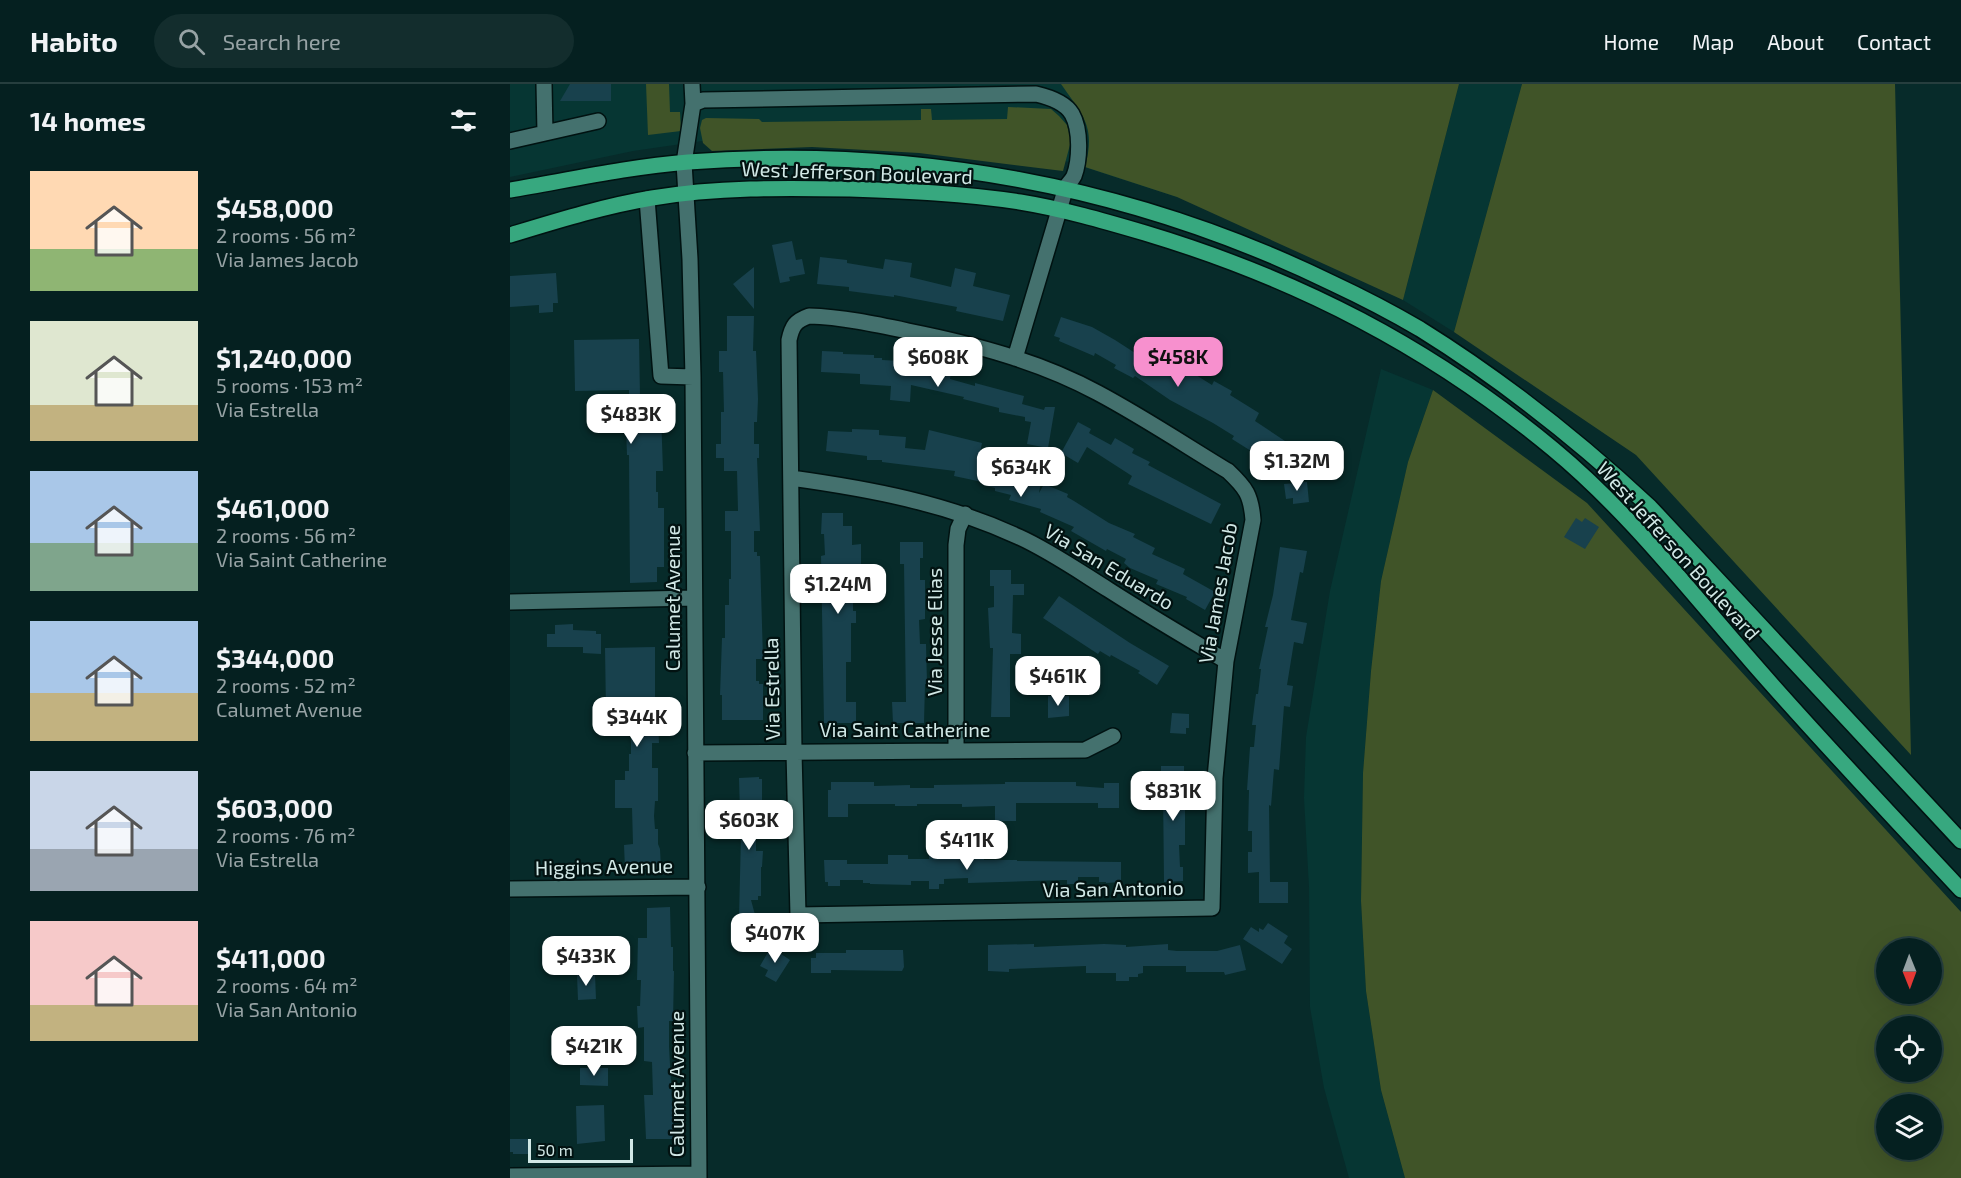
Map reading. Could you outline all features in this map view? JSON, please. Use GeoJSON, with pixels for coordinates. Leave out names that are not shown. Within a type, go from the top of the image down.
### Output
{"type":"FeatureCollection","features":[{"type":"Feature","properties":{"kind":"main road","name":"West Jefferson Boulevard"},"geometry":{"type":"LineString","coordinates":[[510,190],[684,163],[790,159],[875,161],[960,169],[1065,188],[1204,229],[1278,257],[1361,297],[1421,330],[1498,381],[1610,469],[1650,507],[1961,841]]}},
{"type":"Feature","properties":{"kind":"main road","name":"West Jefferson Boulevard"},"geometry":{"type":"LineString","coordinates":[[510,235],[647,199],[685,194],[772,189],[901,191],[986,197],[1059,210],[1203,251],[1259,272],[1320,299],[1414,349],[1484,396],[1554,450],[1598,490],[1634,526],[1756,667],[1961,890]]}},
{"type":"Feature","properties":{"kind":"main road"},"geometry":{"type":"LineString","coordinates":[[1554,450],[1566,434]]}},
{"type":"Feature","properties":{"kind":"street"},"geometry":{"type":"LineString","coordinates":[[544,84],[545,133]]}},
{"type":"Feature","properties":{"kind":"street","name":"Calumet Avenue"},"geometry":{"type":"LineString","coordinates":[[692,84],[693,104],[684,163],[690,259],[693,377],[699,1176]]}},
{"type":"Feature","properties":{"kind":"street"},"geometry":{"type":"LineString","coordinates":[[693,104],[703,100],[1036,94],[1053,98],[1072,113],[1077,130],[1078,156],[1074,177],[1065,188],[1015,358]]}},
{"type":"Feature","properties":{"kind":"street"},"geometry":{"type":"LineString","coordinates":[[510,141],[598,121]]}},
{"type":"Feature","properties":{"kind":"street"},"geometry":{"type":"LineString","coordinates":[[647,199],[661,376],[693,377]]}},
{"type":"Feature","properties":{"kind":"street","name":"Via James Jacob"},"geometry":{"type":"LineString","coordinates":[[797,320],[808,316],[822,316],[877,324],[950,339],[1015,358],[1098,393],[1228,471],[1246,488],[1253,520],[1226,661],[1215,778],[1212,908]]}},
{"type":"Feature","properties":{"kind":"street","name":"Via Estrella"},"geometry":{"type":"LineString","coordinates":[[797,320],[791,330],[789,340],[798,915]]}},
{"type":"Feature","properties":{"kind":"street","name":"Via San Eduardo"},"geometry":{"type":"LineString","coordinates":[[791,478],[912,498],[965,514],[1020,537],[1226,661]]}},
{"type":"Feature","properties":{"kind":"street","name":"Via Jesse Elias"},"geometry":{"type":"LineString","coordinates":[[956,751],[956,545],[958,530],[965,514]]}},
{"type":"Feature","properties":{"kind":"street"},"geometry":{"type":"LineString","coordinates":[[510,602],[694,598]]}},
{"type":"Feature","properties":{"kind":"street","name":"Via Saint Catherine"},"geometry":{"type":"LineString","coordinates":[[695,753],[1085,750],[1113,736]]}},
{"type":"Feature","properties":{"kind":"street","name":"Higgins Avenue"},"geometry":{"type":"LineString","coordinates":[[510,889],[698,887]]}},
{"type":"Feature","properties":{"kind":"street","name":"Via San Antonio"},"geometry":{"type":"LineString","coordinates":[[798,915],[1212,908]]}},
{"type":"Feature","properties":{"kind":"street"},"geometry":{"type":"LineString","coordinates":[[510,1176],[699,1176]]}},
{"type":"Feature","properties":{"kind":"shaded area"},"geometry":{"type":"Polygon","coordinates":[[[510,84],[1156,84],[1177,197],[1062,160],[709,140],[633,151],[510,177],[510,84]]]}},
{"type":"Feature","properties":{"kind":"shaded area"},"geometry":{"type":"Polygon","coordinates":[[[1459,84],[1522,84],[1454,332],[1403,300],[1459,84]]]}},
{"type":"Feature","properties":{"kind":"shaded area"},"geometry":{"type":"Polygon","coordinates":[[[1381,369],[1433,390],[1408,462],[1381,581],[1363,773],[1361,901],[1366,991],[1381,1090],[1405,1178],[1349,1178],[1324,1088],[1310,1007],[1309,887],[1304,798],[1306,737],[1330,591],[1381,369]]]}},
{"type":"Feature","properties":{"kind":"green space"},"geometry":{"type":"Polygon","coordinates":[[[646,84],[669,84],[670,112],[680,112],[681,131],[648,135],[646,84]]]}},
{"type":"Feature","properties":{"kind":"green space"},"geometry":{"type":"Polygon","coordinates":[[[1061,84],[1459,84],[1403,300],[1177,197],[1085,167],[1089,141],[1088,131],[1081,114],[1061,84]]]}},
{"type":"Feature","properties":{"kind":"green space"},"geometry":{"type":"Polygon","coordinates":[[[1522,84],[1895,84],[1911,755],[1636,455],[1454,332],[1522,84]]]}},
{"type":"Feature","properties":{"kind":"green space"},"geometry":{"type":"Polygon","coordinates":[[[1008,107],[1051,109],[1067,125],[1071,141],[1063,171],[919,153],[812,147],[712,151],[703,143],[700,128],[702,120],[706,118],[759,119],[762,122],[921,120],[921,109],[931,109],[932,120],[1007,119],[1008,107]]]}},
{"type":"Feature","properties":{"kind":"green space"},"geometry":{"type":"Polygon","coordinates":[[[1433,390],[1587,503],[1961,912],[1961,1178],[1405,1178],[1381,1090],[1366,991],[1361,901],[1363,773],[1381,581],[1408,462],[1433,390]]]}},
{"type":"Feature","properties":{"kind":"building"},"geometry":{"type":"Polygon","coordinates":[[[570,84],[611,84],[611,101],[560,101],[570,84]]]}},
{"type":"Feature","properties":{"kind":"building"},"geometry":{"type":"Polygon","coordinates":[[[792,241],[796,260],[802,259],[805,274],[789,277],[790,281],[780,283],[772,245],[792,241]]]}},
{"type":"Feature","properties":{"kind":"building"},"geometry":{"type":"Polygon","coordinates":[[[820,257],[847,260],[847,263],[883,269],[885,259],[912,263],[910,277],[951,287],[955,268],[976,273],[973,286],[1010,295],[1003,321],[956,311],[957,307],[894,295],[894,297],[849,291],[849,287],[817,284],[820,257]]]}},
{"type":"Feature","properties":{"kind":"building"},"geometry":{"type":"Polygon","coordinates":[[[754,267],[754,309],[733,284],[754,267]]]}},
{"type":"Feature","properties":{"kind":"building"},"geometry":{"type":"Polygon","coordinates":[[[556,273],[558,303],[553,303],[553,312],[539,313],[539,305],[510,307],[510,276],[556,273]]]}},
{"type":"Feature","properties":{"kind":"building"},"geometry":{"type":"Polygon","coordinates":[[[727,316],[754,316],[753,351],[756,351],[758,399],[757,422],[754,422],[754,444],[759,444],[759,458],[757,458],[760,531],[754,531],[754,552],[760,556],[763,659],[756,659],[756,681],[763,684],[763,720],[722,720],[722,695],[720,695],[722,638],[725,638],[725,605],[729,605],[729,579],[731,579],[731,531],[725,531],[725,511],[738,511],[737,471],[724,471],[724,458],[716,458],[716,444],[721,444],[721,412],[724,412],[723,372],[719,372],[719,351],[727,351],[727,316]]]}},
{"type":"Feature","properties":{"kind":"building"},"geometry":{"type":"Polygon","coordinates":[[[1061,317],[1092,327],[1149,362],[1154,354],[1181,371],[1183,367],[1212,385],[1214,381],[1232,391],[1230,395],[1259,413],[1255,421],[1285,441],[1271,462],[1259,456],[1232,439],[1234,436],[1213,423],[1170,400],[1135,376],[1133,378],[1114,368],[1116,365],[1095,353],[1094,356],[1059,341],[1060,338],[1054,336],[1061,317]]]}},
{"type":"Feature","properties":{"kind":"building"},"geometry":{"type":"Polygon","coordinates":[[[639,339],[640,396],[655,396],[655,413],[661,413],[663,471],[656,471],[656,492],[658,492],[658,508],[664,508],[664,567],[657,567],[657,582],[630,583],[629,455],[627,455],[626,428],[629,428],[629,390],[575,391],[574,340],[639,339]]]}},
{"type":"Feature","properties":{"kind":"building"},"geometry":{"type":"Polygon","coordinates":[[[822,351],[874,355],[874,358],[882,358],[882,360],[902,361],[902,364],[951,372],[950,379],[1024,396],[1022,404],[1044,410],[1045,407],[1055,407],[1048,448],[1027,444],[1031,422],[1025,421],[1025,417],[999,412],[999,408],[911,385],[910,402],[890,400],[891,386],[860,384],[860,374],[821,372],[822,351]]]}},
{"type":"Feature","properties":{"kind":"building"},"geometry":{"type":"Polygon","coordinates":[[[1078,422],[1091,429],[1089,433],[1111,445],[1115,438],[1134,449],[1132,453],[1150,462],[1148,465],[1221,504],[1211,524],[1128,484],[1132,476],[1087,447],[1078,463],[1061,453],[1078,422]]]}},
{"type":"Feature","properties":{"kind":"building"},"geometry":{"type":"Polygon","coordinates":[[[852,429],[879,430],[879,435],[906,437],[905,448],[925,450],[929,430],[982,443],[979,458],[1011,464],[1009,472],[1041,482],[1039,493],[1044,484],[1068,494],[1067,497],[1109,523],[1135,534],[1133,537],[1155,548],[1152,554],[1185,569],[1183,574],[1215,592],[1205,610],[1186,599],[1187,597],[1156,584],[1158,580],[1130,568],[1124,563],[1126,559],[1107,549],[1106,551],[1071,531],[1074,527],[1040,512],[1041,509],[1009,500],[1011,495],[995,491],[995,488],[987,486],[987,483],[954,476],[955,471],[882,462],[882,460],[867,460],[867,456],[826,451],[828,431],[852,432],[852,429]]]}},
{"type":"Feature","properties":{"kind":"building"},"geometry":{"type":"Polygon","coordinates":[[[1307,482],[1309,502],[1293,504],[1293,498],[1286,499],[1284,484],[1307,482]]]}},
{"type":"Feature","properties":{"kind":"building"},"geometry":{"type":"Polygon","coordinates":[[[822,513],[843,513],[843,526],[852,526],[852,545],[861,544],[861,566],[853,566],[853,611],[856,611],[856,623],[851,623],[851,662],[846,662],[846,702],[856,702],[856,723],[824,723],[821,556],[825,555],[824,534],[821,534],[822,513]]]}},
{"type":"Feature","properties":{"kind":"building"},"geometry":{"type":"Polygon","coordinates":[[[1576,518],[1582,522],[1585,518],[1599,527],[1585,549],[1564,537],[1576,518]]]}},
{"type":"Feature","properties":{"kind":"building"},"geometry":{"type":"Polygon","coordinates":[[[900,542],[923,542],[920,580],[925,580],[925,619],[919,620],[920,644],[926,644],[927,683],[925,684],[924,723],[893,723],[892,702],[906,702],[904,564],[900,564],[900,542]]]}},
{"type":"Feature","properties":{"kind":"building"},"geometry":{"type":"Polygon","coordinates":[[[1280,547],[1307,551],[1303,573],[1300,572],[1291,620],[1307,623],[1303,644],[1294,642],[1287,685],[1293,686],[1290,707],[1284,706],[1279,770],[1274,769],[1271,806],[1269,805],[1270,882],[1288,882],[1288,903],[1259,903],[1259,872],[1248,873],[1248,852],[1252,852],[1252,831],[1248,831],[1249,790],[1247,790],[1250,747],[1254,747],[1256,725],[1252,725],[1256,694],[1258,694],[1261,669],[1259,669],[1280,547]]]}},
{"type":"Feature","properties":{"kind":"building"},"geometry":{"type":"Polygon","coordinates":[[[990,570],[1011,570],[1011,584],[1024,584],[1024,595],[1013,595],[1012,633],[1021,634],[1021,654],[1010,654],[1010,717],[991,717],[993,648],[990,648],[988,608],[994,607],[994,586],[990,586],[990,570]]]}},
{"type":"Feature","properties":{"kind":"building"},"geometry":{"type":"Polygon","coordinates":[[[1059,596],[1169,666],[1157,685],[1138,673],[1140,671],[1111,655],[1110,657],[1100,651],[1098,654],[1043,618],[1059,596]]]}},
{"type":"Feature","properties":{"kind":"building"},"geometry":{"type":"Polygon","coordinates":[[[573,624],[573,630],[596,631],[596,634],[601,634],[601,654],[583,653],[583,647],[547,647],[547,634],[555,634],[555,625],[573,624]]]}},
{"type":"Feature","properties":{"kind":"building"},"geometry":{"type":"Polygon","coordinates":[[[655,647],[655,720],[658,720],[659,743],[652,743],[652,768],[658,768],[658,801],[655,801],[654,816],[655,829],[658,829],[661,869],[625,869],[624,845],[633,844],[632,808],[615,808],[615,780],[625,780],[625,771],[629,771],[631,711],[606,711],[605,648],[655,647]]]}},
{"type":"Feature","properties":{"kind":"building"},"geometry":{"type":"Polygon","coordinates":[[[1048,696],[1069,696],[1069,716],[1048,718],[1048,696]]]}},
{"type":"Feature","properties":{"kind":"building"},"geometry":{"type":"Polygon","coordinates":[[[1172,713],[1189,714],[1189,728],[1186,728],[1186,734],[1170,733],[1172,713]]]}},
{"type":"Feature","properties":{"kind":"building"},"geometry":{"type":"Polygon","coordinates":[[[1161,766],[1184,766],[1184,780],[1180,781],[1180,806],[1185,806],[1185,845],[1179,845],[1183,881],[1164,882],[1161,766]]]}},
{"type":"Feature","properties":{"kind":"building"},"geometry":{"type":"Polygon","coordinates":[[[759,777],[762,779],[762,827],[756,827],[756,851],[763,851],[761,896],[758,896],[758,900],[751,900],[760,933],[742,938],[736,919],[739,918],[741,834],[727,833],[728,812],[740,812],[739,778],[759,777]]]}},
{"type":"Feature","properties":{"kind":"building"},"geometry":{"type":"Polygon","coordinates":[[[831,782],[874,782],[874,786],[910,785],[910,788],[934,788],[934,785],[1005,784],[1005,782],[1076,782],[1076,786],[1104,788],[1104,783],[1119,783],[1119,808],[1098,808],[1098,803],[1016,803],[1016,821],[995,821],[995,806],[848,804],[848,817],[828,817],[828,790],[831,790],[831,782]]]}},
{"type":"Feature","properties":{"kind":"building"},"geometry":{"type":"Polygon","coordinates":[[[929,850],[940,850],[939,859],[1121,862],[1121,882],[1106,883],[1099,882],[1099,877],[1078,877],[1078,884],[1067,884],[1067,880],[968,883],[968,878],[944,879],[944,884],[939,884],[939,889],[929,889],[929,881],[911,881],[911,885],[870,884],[863,883],[863,880],[840,880],[840,886],[828,886],[828,882],[825,882],[824,860],[847,860],[847,864],[888,864],[888,855],[908,855],[908,859],[929,859],[929,850]]]}},
{"type":"Feature","properties":{"kind":"building"},"geometry":{"type":"Polygon","coordinates":[[[670,907],[674,971],[673,1021],[669,1021],[669,1046],[674,1139],[646,1139],[644,1095],[653,1095],[652,1062],[644,1061],[644,1027],[638,1028],[637,1006],[640,1006],[641,980],[637,980],[638,938],[647,938],[647,908],[670,907]]]}},
{"type":"Feature","properties":{"kind":"building"},"geometry":{"type":"Polygon","coordinates":[[[1268,923],[1288,936],[1284,943],[1292,949],[1282,964],[1243,939],[1251,927],[1259,932],[1259,928],[1263,930],[1268,923]]]}},
{"type":"Feature","properties":{"kind":"building"},"geometry":{"type":"Polygon","coordinates":[[[606,938],[607,970],[586,972],[585,950],[593,950],[593,939],[606,938]]]}},
{"type":"Feature","properties":{"kind":"building"},"geometry":{"type":"Polygon","coordinates":[[[1034,944],[1034,947],[1104,944],[1126,945],[1126,947],[1168,944],[1168,950],[1177,951],[1217,951],[1240,945],[1246,970],[1225,975],[1224,972],[1186,972],[1186,966],[1143,966],[1143,973],[1138,974],[1138,977],[1129,977],[1129,981],[1116,981],[1116,973],[1086,973],[1086,966],[1009,969],[1009,972],[988,971],[988,945],[1034,944]]]}},
{"type":"Feature","properties":{"kind":"building"},"geometry":{"type":"Polygon","coordinates":[[[771,947],[790,960],[776,982],[765,976],[768,970],[760,966],[771,947]]]}},
{"type":"Feature","properties":{"kind":"building"},"geometry":{"type":"Polygon","coordinates":[[[846,950],[903,950],[904,967],[902,971],[831,970],[831,973],[811,973],[811,958],[816,958],[816,953],[846,953],[846,950]]]}},
{"type":"Feature","properties":{"kind":"building"},"geometry":{"type":"Polygon","coordinates":[[[595,974],[596,999],[578,1000],[577,975],[595,974]]]}},
{"type":"Feature","properties":{"kind":"building"},"geometry":{"type":"Polygon","coordinates":[[[580,1068],[608,1068],[608,1086],[580,1085],[580,1068]]]}},
{"type":"Feature","properties":{"kind":"building"},"geometry":{"type":"Polygon","coordinates":[[[604,1105],[605,1141],[577,1144],[576,1106],[604,1105]]]}},
{"type":"Feature","properties":{"kind":"building"},"geometry":{"type":"Polygon","coordinates":[[[510,1139],[531,1139],[531,1154],[510,1152],[510,1139]]]}}]}
